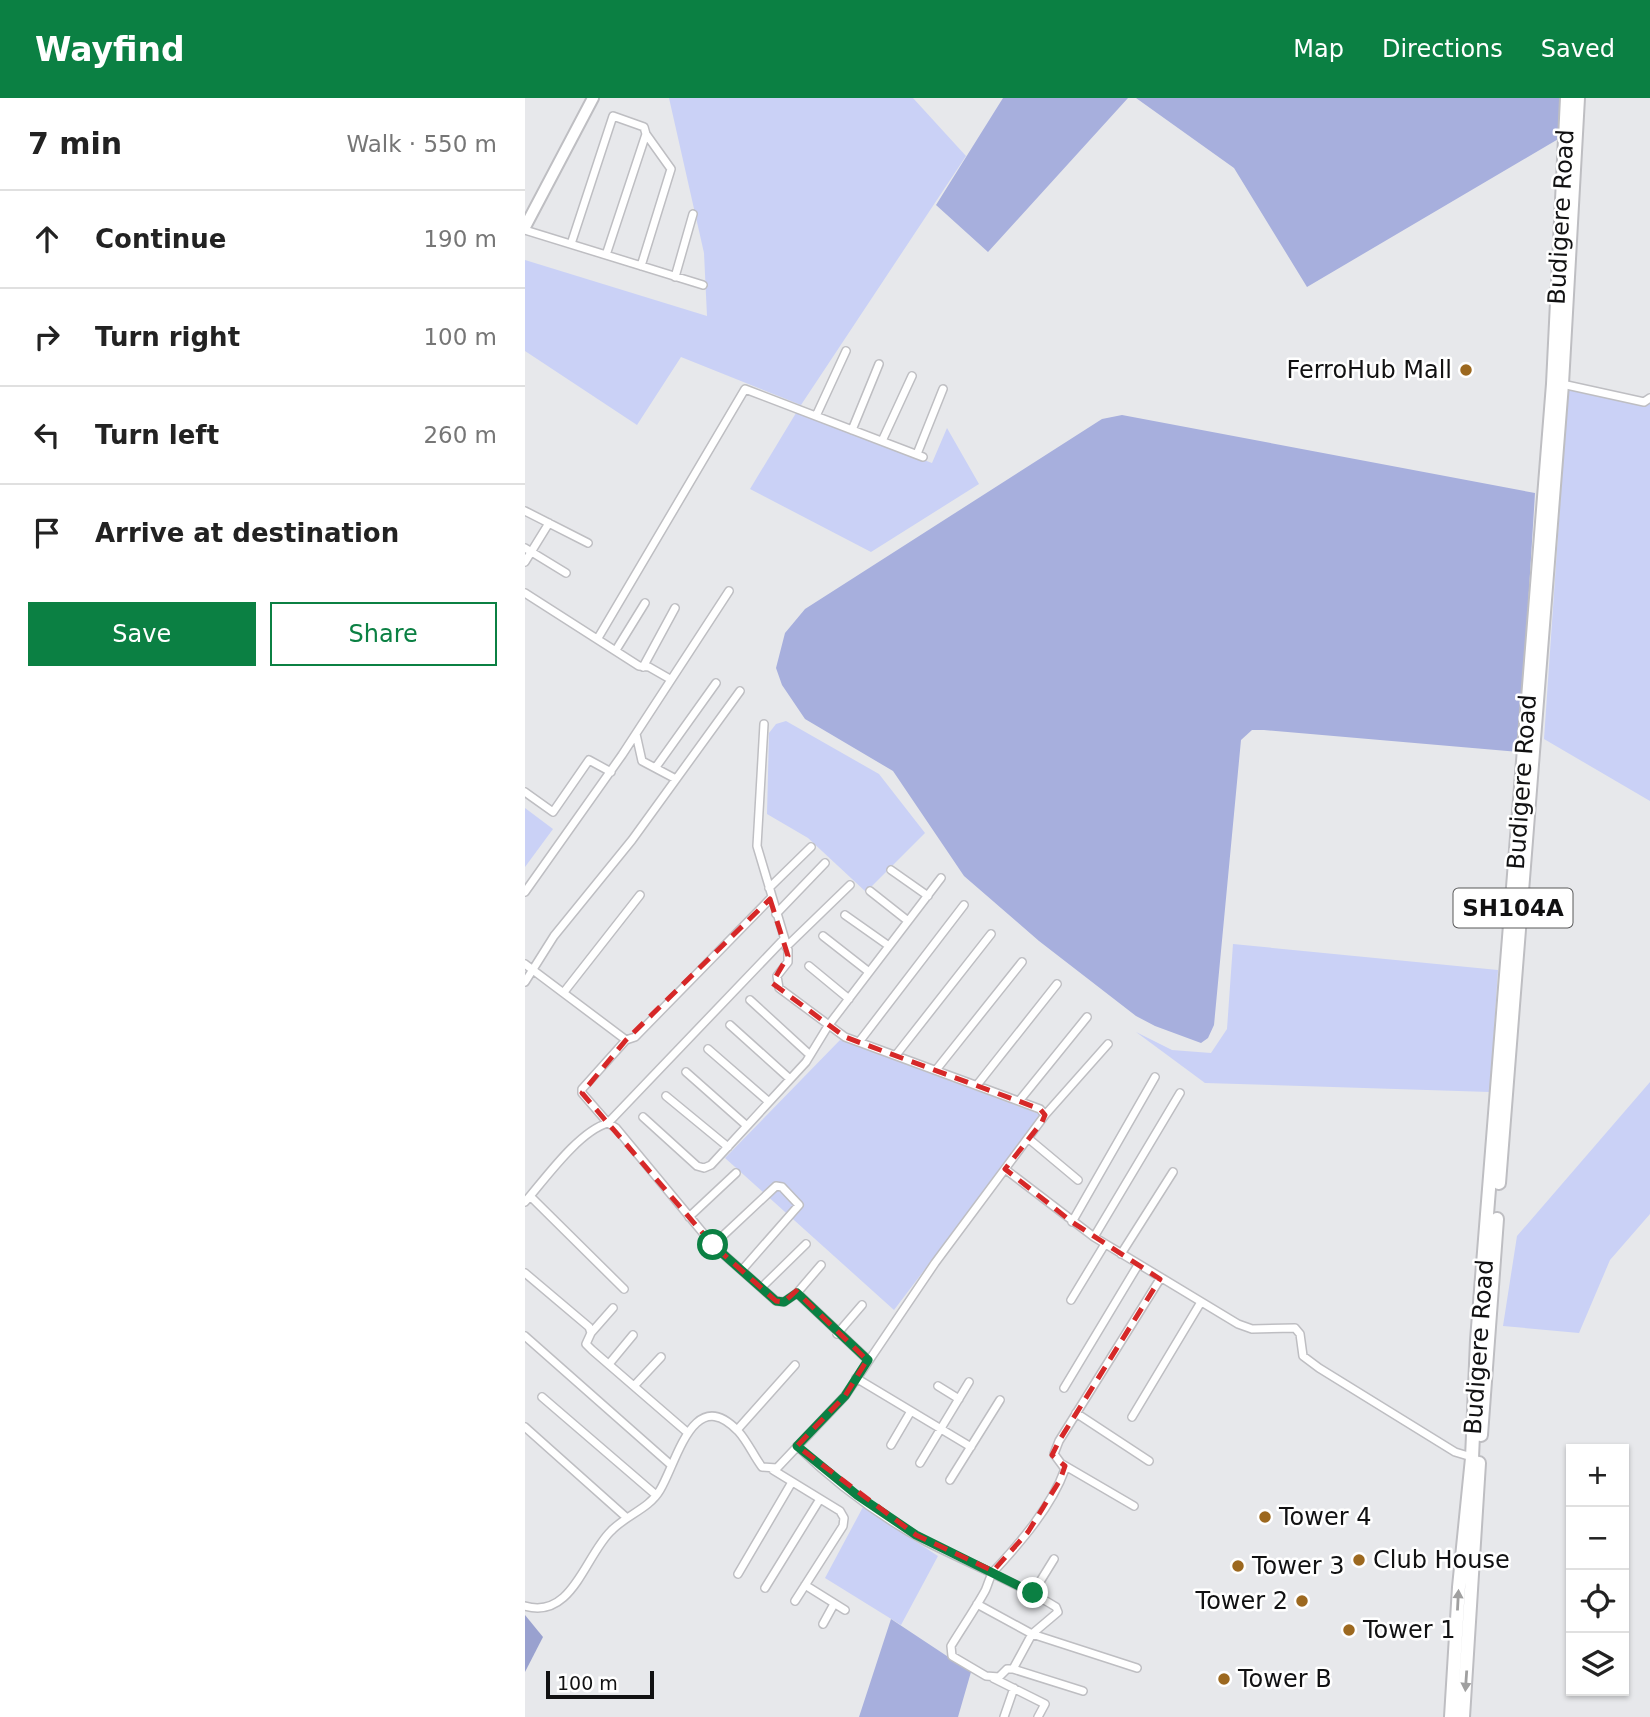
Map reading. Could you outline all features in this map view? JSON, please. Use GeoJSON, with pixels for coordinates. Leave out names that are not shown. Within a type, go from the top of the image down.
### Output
{"type":"FeatureCollection","features":[{"type":"Feature","properties":{"kind":"main road","name":"Budigere Road"},"geometry":{"type":"LineString","coordinates":[[1451,1717],[1461,1567],[1476,1458],[1477,1340],[1553,384],[1567,98]]}},
{"type":"Feature","properties":{"kind":"main road","name":"Budigere Road"},"geometry":{"type":"LineString","coordinates":[[1463,1717],[1476,1458],[1562,384],[1578,98]]}},
{"type":"Feature","properties":{"kind":"street"},"geometry":{"type":"LineString","coordinates":[[593,98],[525,229],[703,285]]}},
{"type":"Feature","properties":{"kind":"street"},"geometry":{"type":"LineString","coordinates":[[571,244],[613,116],[644,127],[646,134],[671,169],[641,266]]}},
{"type":"Feature","properties":{"kind":"street"},"geometry":{"type":"LineString","coordinates":[[606,255],[646,134]]}},
{"type":"Feature","properties":{"kind":"street"},"geometry":{"type":"LineString","coordinates":[[675,276],[693,214]]}},
{"type":"Feature","properties":{"kind":"street"},"geometry":{"type":"LineString","coordinates":[[816,416],[846,352]]}},
{"type":"Feature","properties":{"kind":"street"},"geometry":{"type":"LineString","coordinates":[[852,430],[879,364]]}},
{"type":"Feature","properties":{"kind":"street"},"geometry":{"type":"LineString","coordinates":[[882,441],[912,376]]}},
{"type":"Feature","properties":{"kind":"street"},"geometry":{"type":"LineString","coordinates":[[1562,384],[1644,402],[1650,398]]}},
{"type":"Feature","properties":{"kind":"street"},"geometry":{"type":"LineString","coordinates":[[598,638],[745,389],[752,389],[920,455],[943,389]]}},
{"type":"Feature","properties":{"kind":"street"},"geometry":{"type":"LineString","coordinates":[[525,510],[589,543]]}},
{"type":"Feature","properties":{"kind":"street"},"geometry":{"type":"LineString","coordinates":[[525,562],[528,550],[549,523]]}},
{"type":"Feature","properties":{"kind":"street"},"geometry":{"type":"LineString","coordinates":[[528,550],[566,573]]}},
{"type":"Feature","properties":{"kind":"street"},"geometry":{"type":"LineString","coordinates":[[525,892],[611,772],[729,591]]}},
{"type":"Feature","properties":{"kind":"street"},"geometry":{"type":"LineString","coordinates":[[525,593],[643,667],[649,667],[670,679]]}},
{"type":"Feature","properties":{"kind":"street"},"geometry":{"type":"LineString","coordinates":[[616,650],[645,603]]}},
{"type":"Feature","properties":{"kind":"street"},"geometry":{"type":"LineString","coordinates":[[643,667],[675,608]]}},
{"type":"Feature","properties":{"kind":"street"},"geometry":{"type":"LineString","coordinates":[[656,767],[716,682]]}},
{"type":"Feature","properties":{"kind":"street"},"geometry":{"type":"LineString","coordinates":[[525,982],[536,969],[554,936],[632,840],[674,778],[740,691]]}},
{"type":"Feature","properties":{"kind":"street"},"geometry":{"type":"LineString","coordinates":[[764,724],[756,834],[770,900],[785,944],[788,962],[777,976],[779,988],[828,1026],[859,1042],[1019,1101],[1039,1109],[1045,1115]]}},
{"type":"Feature","properties":{"kind":"street"},"geometry":{"type":"LineString","coordinates":[[636,733],[642,761],[674,778]]}},
{"type":"Feature","properties":{"kind":"street"},"geometry":{"type":"LineString","coordinates":[[525,792],[553,812],[589,760],[611,772]]}},
{"type":"Feature","properties":{"kind":"street"},"geometry":{"type":"LineString","coordinates":[[769,888],[811,847]]}},
{"type":"Feature","properties":{"kind":"street"},"geometry":{"type":"LineString","coordinates":[[776,914],[825,863]]}},
{"type":"Feature","properties":{"kind":"street"},"geometry":{"type":"LineString","coordinates":[[891,870],[928,896]]}},
{"type":"Feature","properties":{"kind":"street"},"geometry":{"type":"LineString","coordinates":[[643,1117],[697,1166],[704,1168],[711,1165],[810,1055],[828,1026],[941,878]]}},
{"type":"Feature","properties":{"kind":"street"},"geometry":{"type":"LineString","coordinates":[[624,1289],[527,1199],[566,1155],[600,1125],[608,1123],[785,944],[849,885]]}},
{"type":"Feature","properties":{"kind":"street"},"geometry":{"type":"LineString","coordinates":[[870,891],[908,922]]}},
{"type":"Feature","properties":{"kind":"street"},"geometry":{"type":"LineString","coordinates":[[564,992],[641,895]]}},
{"type":"Feature","properties":{"kind":"street"},"geometry":{"type":"LineString","coordinates":[[770,900],[635,1037],[626,1041],[582,1089],[582,1093],[608,1123],[616,1128],[713,1245],[781,1303],[797,1293],[821,1265]]}},
{"type":"Feature","properties":{"kind":"street"},"geometry":{"type":"LineString","coordinates":[[859,1042],[964,905]]}},
{"type":"Feature","properties":{"kind":"street"},"geometry":{"type":"LineString","coordinates":[[845,915],[889,946]]}},
{"type":"Feature","properties":{"kind":"street"},"geometry":{"type":"LineString","coordinates":[[896,1055],[991,934]]}},
{"type":"Feature","properties":{"kind":"street"},"geometry":{"type":"LineString","coordinates":[[823,936],[869,972]]}},
{"type":"Feature","properties":{"kind":"street"},"geometry":{"type":"LineString","coordinates":[[936,1070],[1022,962]]}},
{"type":"Feature","properties":{"kind":"street"},"geometry":{"type":"LineString","coordinates":[[525,964],[536,969],[626,1041]]}},
{"type":"Feature","properties":{"kind":"street"},"geometry":{"type":"LineString","coordinates":[[809,966],[849,999]]}},
{"type":"Feature","properties":{"kind":"street"},"geometry":{"type":"LineString","coordinates":[[977,1085],[1057,984]]}},
{"type":"Feature","properties":{"kind":"street"},"geometry":{"type":"LineString","coordinates":[[750,1000],[810,1055]]}},
{"type":"Feature","properties":{"kind":"street"},"geometry":{"type":"LineString","coordinates":[[1019,1101],[1087,1017]]}},
{"type":"Feature","properties":{"kind":"street"},"geometry":{"type":"LineString","coordinates":[[730,1025],[790,1079]]}},
{"type":"Feature","properties":{"kind":"street"},"geometry":{"type":"LineString","coordinates":[[773,1470],[845,1396],[868,1360],[1045,1115],[1108,1044]]}},
{"type":"Feature","properties":{"kind":"street"},"geometry":{"type":"LineString","coordinates":[[708,1049],[769,1102]]}},
{"type":"Feature","properties":{"kind":"street"},"geometry":{"type":"LineString","coordinates":[[686,1072],[747,1126]]}},
{"type":"Feature","properties":{"kind":"street"},"geometry":{"type":"LineString","coordinates":[[1072,1222],[1155,1077]]}},
{"type":"Feature","properties":{"kind":"street"},"geometry":{"type":"LineString","coordinates":[[1094,1237],[1179,1093]]}},
{"type":"Feature","properties":{"kind":"street"},"geometry":{"type":"LineString","coordinates":[[666,1096],[727,1147]]}},
{"type":"Feature","properties":{"kind":"street"},"geometry":{"type":"LineString","coordinates":[[1029,1139],[1078,1180]]}},
{"type":"Feature","properties":{"kind":"street"},"geometry":{"type":"LineString","coordinates":[[1005,1169],[1094,1237],[1201,1302],[1252,1329],[1295,1328],[1300,1334],[1303,1356],[1319,1368],[1455,1452],[1476,1458]]}},
{"type":"Feature","properties":{"kind":"street"},"geometry":{"type":"LineString","coordinates":[[1121,1254],[1173,1172]]}},
{"type":"Feature","properties":{"kind":"street"},"geometry":{"type":"LineString","coordinates":[[689,1217],[736,1173]]}},
{"type":"Feature","properties":{"kind":"street"},"geometry":{"type":"LineString","coordinates":[[713,1245],[776,1186],[782,1187],[799,1205],[742,1270]]}},
{"type":"Feature","properties":{"kind":"street"},"geometry":{"type":"LineString","coordinates":[[762,1287],[806,1244]]}},
{"type":"Feature","properties":{"kind":"street"},"geometry":{"type":"LineString","coordinates":[[1071,1300],[1105,1244]]}},
{"type":"Feature","properties":{"kind":"street"},"geometry":{"type":"LineString","coordinates":[[1064,1388],[1138,1265]]}},
{"type":"Feature","properties":{"kind":"street"},"geometry":{"type":"LineString","coordinates":[[525,1273],[589,1326],[591,1333]]}},
{"type":"Feature","properties":{"kind":"street"},"geometry":{"type":"LineString","coordinates":[[1038,1717],[1045,1704],[960,1661],[950,1652],[951,1646],[977,1604],[993,1571],[1003,1564],[1014,1545],[1028,1532],[1060,1480],[1065,1469],[1054,1451],[1160,1279]]}},
{"type":"Feature","properties":{"kind":"street"},"geometry":{"type":"LineString","coordinates":[[797,1293],[837,1334],[868,1360]]}},
{"type":"Feature","properties":{"kind":"street"},"geometry":{"type":"LineString","coordinates":[[1132,1417],[1201,1302]]}},
{"type":"Feature","properties":{"kind":"street"},"geometry":{"type":"LineString","coordinates":[[837,1334],[862,1305]]}},
{"type":"Feature","properties":{"kind":"street"},"geometry":{"type":"LineString","coordinates":[[613,1308],[591,1333],[586,1344],[688,1433]]}},
{"type":"Feature","properties":{"kind":"street"},"geometry":{"type":"LineString","coordinates":[[609,1364],[633,1335]]}},
{"type":"Feature","properties":{"kind":"street"},"geometry":{"type":"LineString","coordinates":[[525,1336],[671,1465]]}},
{"type":"Feature","properties":{"kind":"street"},"geometry":{"type":"LineString","coordinates":[[634,1386],[660,1357]]}},
{"type":"Feature","properties":{"kind":"street"},"geometry":{"type":"LineString","coordinates":[[737,1430],[795,1365]]}},
{"type":"Feature","properties":{"kind":"street"},"geometry":{"type":"LineString","coordinates":[[856,1378],[971,1447]]}},
{"type":"Feature","properties":{"kind":"street"},"geometry":{"type":"LineString","coordinates":[[920,1463],[969,1382]]}},
{"type":"Feature","properties":{"kind":"street"},"geometry":{"type":"LineString","coordinates":[[938,1386],[959,1399]]}},
{"type":"Feature","properties":{"kind":"street"},"geometry":{"type":"LineString","coordinates":[[542,1397],[656,1496]]}},
{"type":"Feature","properties":{"kind":"street"},"geometry":{"type":"LineString","coordinates":[[950,1480],[1000,1400]]}},
{"type":"Feature","properties":{"kind":"street"},"geometry":{"type":"LineString","coordinates":[[891,1445],[911,1411]]}},
{"type":"Feature","properties":{"kind":"street"},"geometry":{"type":"LineString","coordinates":[[1076,1413],[1149,1461]]}},
{"type":"Feature","properties":{"kind":"street"},"geometry":{"type":"LineString","coordinates":[[525,1606],[542,1609],[565,1597],[609,1533],[656,1496],[688,1433],[697,1422],[710,1416],[721,1419],[737,1430],[762,1467],[773,1470],[840,1511],[844,1518],[843,1526],[795,1601]]}},
{"type":"Feature","properties":{"kind":"street"},"geometry":{"type":"LineString","coordinates":[[525,1427],[627,1518]]}},
{"type":"Feature","properties":{"kind":"street"},"geometry":{"type":"LineString","coordinates":[[797,1446],[857,1495],[916,1535],[993,1571],[1056,1607],[1058,1612],[1032,1634],[1013,1669],[993,1678]]}},
{"type":"Feature","properties":{"kind":"street"},"geometry":{"type":"LineString","coordinates":[[1060,1462],[1134,1506]]}},
{"type":"Feature","properties":{"kind":"street"},"geometry":{"type":"LineString","coordinates":[[738,1574],[792,1482]]}},
{"type":"Feature","properties":{"kind":"street"},"geometry":{"type":"LineString","coordinates":[[765,1588],[820,1499]]}},
{"type":"Feature","properties":{"kind":"street"},"geometry":{"type":"LineString","coordinates":[[1033,1593],[1054,1559]]}},
{"type":"Feature","properties":{"kind":"street"},"geometry":{"type":"LineString","coordinates":[[805,1585],[845,1610]]}},
{"type":"Feature","properties":{"kind":"street"},"geometry":{"type":"LineString","coordinates":[[823,1624],[834,1604]]}},
{"type":"Feature","properties":{"kind":"street"},"geometry":{"type":"LineString","coordinates":[[977,1604],[1032,1634],[1137,1668]]}},
{"type":"Feature","properties":{"kind":"street"},"geometry":{"type":"LineString","coordinates":[[1013,1669],[1083,1692]]}},
{"type":"Feature","properties":{"kind":"street"},"geometry":{"type":"LineString","coordinates":[[1004,1717],[1014,1688]]}},
{"type":"Feature","properties":{"kind":"highlighted area"},"geometry":{"type":"Polygon","coordinates":[[[770,899],[788,956],[772,983],[845,1037],[1040,1109],[1045,1115],[1042,1122],[1005,1169],[1072,1222],[1160,1279],[1052,1455],[1065,1466],[1060,1480],[1028,1532],[993,1571],[916,1535],[797,1446],[845,1396],[867,1360],[796,1291],[784,1302],[776,1301],[713,1245],[582,1093],[626,1040],[770,899]]]}},
{"type":"Feature","properties":{"kind":"shaded area"},"geometry":{"type":"Polygon","coordinates":[[[669,98],[913,98],[966,156],[801,405],[681,357],[637,425],[525,351],[525,260],[707,316],[704,253],[669,98]]]}},
{"type":"Feature","properties":{"kind":"shaded area"},"geometry":{"type":"Polygon","coordinates":[[[1003,98],[1128,98],[988,252],[936,205],[1003,98]]]}},
{"type":"Feature","properties":{"kind":"shaded area"},"geometry":{"type":"Polygon","coordinates":[[[1136,98],[1559,98],[1560,138],[1307,287],[1234,168],[1136,98]]]}},
{"type":"Feature","properties":{"kind":"shaded area"},"geometry":{"type":"Polygon","coordinates":[[[1568,389],[1646,406],[1650,403],[1650,801],[1544,739],[1568,389]]]}},
{"type":"Feature","properties":{"kind":"shaded area"},"geometry":{"type":"Polygon","coordinates":[[[796,413],[932,463],[947,428],[979,484],[871,552],[750,489],[796,413]]]}},
{"type":"Feature","properties":{"kind":"shaded area"},"geometry":{"type":"Polygon","coordinates":[[[1122,415],[1535,493],[1519,752],[1264,730],[1252,730],[1241,740],[1214,1025],[1208,1038],[1201,1043],[1136,1016],[1039,941],[964,876],[893,771],[805,719],[782,685],[776,668],[785,633],[805,609],[1102,419],[1122,415]]]}},
{"type":"Feature","properties":{"kind":"shaded area"},"geometry":{"type":"Polygon","coordinates":[[[786,721],[879,774],[925,833],[866,892],[808,838],[767,814],[769,733],[776,724],[786,721]]]}},
{"type":"Feature","properties":{"kind":"shaded area"},"geometry":{"type":"Polygon","coordinates":[[[525,808],[553,829],[525,867],[525,808]]]}},
{"type":"Feature","properties":{"kind":"shaded area"},"geometry":{"type":"Polygon","coordinates":[[[1233,944],[1498,970],[1490,1092],[1205,1083],[1136,1032],[1172,1050],[1211,1053],[1227,1029],[1233,944]]]}},
{"type":"Feature","properties":{"kind":"shaded area"},"geometry":{"type":"Polygon","coordinates":[[[840,1040],[1042,1115],[894,1310],[725,1158],[840,1040]]]}},
{"type":"Feature","properties":{"kind":"shaded area"},"geometry":{"type":"Polygon","coordinates":[[[1650,1082],[1650,1214],[1610,1260],[1579,1333],[1503,1326],[1517,1236],[1650,1082]]]}},
{"type":"Feature","properties":{"kind":"shaded area"},"geometry":{"type":"Polygon","coordinates":[[[863,1507],[938,1556],[901,1625],[825,1578],[863,1507]]]}},
{"type":"Feature","properties":{"kind":"shaded area"},"geometry":{"type":"Polygon","coordinates":[[[525,1615],[543,1637],[525,1672],[525,1615]]]}},
{"type":"Feature","properties":{"kind":"shaded area"},"geometry":{"type":"Polygon","coordinates":[[[891,1619],[971,1672],[958,1717],[859,1717],[891,1619]]]}},
{"type":"Feature","properties":{"kind":"place","name":"FerroHub Mall"},"geometry":{"type":"Point","coordinates":[1466,370]}},
{"type":"Feature","properties":{"kind":"place","name":"Tower 4"},"geometry":{"type":"Point","coordinates":[1265,1517]}},
{"type":"Feature","properties":{"kind":"place","name":"Club House"},"geometry":{"type":"Point","coordinates":[1359,1560]}},
{"type":"Feature","properties":{"kind":"place","name":"Tower 3"},"geometry":{"type":"Point","coordinates":[1238,1566]}},
{"type":"Feature","properties":{"kind":"place","name":"Tower 2"},"geometry":{"type":"Point","coordinates":[1302,1601]}},
{"type":"Feature","properties":{"kind":"place","name":"Tower 1"},"geometry":{"type":"Point","coordinates":[1349,1630]}},
{"type":"Feature","properties":{"kind":"place","name":"Tower B"},"geometry":{"type":"Point","coordinates":[1224,1679]}},
{"type":"Feature","properties":{"kind":"route"},"geometry":{"type":"LineString","coordinates":[[713,1245],[776,1301],[784,1302],[797,1293],[837,1334],[868,1360],[845,1396],[797,1446],[857,1495],[916,1535],[1033,1593]]}}]}
